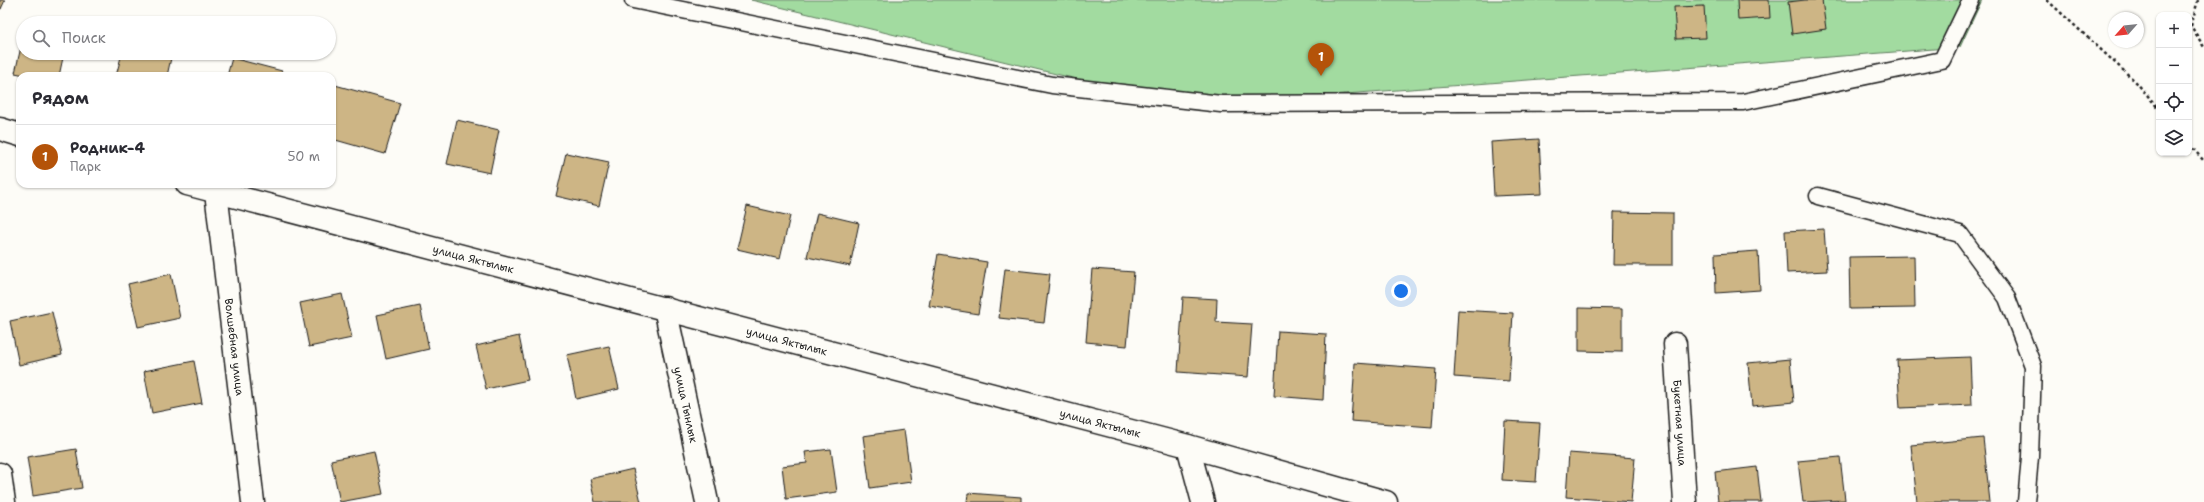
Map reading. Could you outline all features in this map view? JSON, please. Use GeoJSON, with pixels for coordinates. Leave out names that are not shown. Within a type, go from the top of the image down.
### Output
{"type":"FeatureCollection","features":[{"type":"Feature","properties":{"kind":"street"},"geometry":{"type":"LineString","coordinates":[[0,130],[16,134]]}},
{"type":"Feature","properties":{"kind":"street","name":"улица Яктылык"},"geometry":{"type":"LineString","coordinates":[[202,188],[1188,446],[1386,502]]}},
{"type":"Feature","properties":{"kind":"street","name":"Волшебная улица"},"geometry":{"type":"LineString","coordinates":[[216,192],[253,502]]}},
{"type":"Feature","properties":{"kind":"street","name":"улица Тынлык"},"geometry":{"type":"LineString","coordinates":[[665,308],[707,502]]}},
{"type":"Feature","properties":{"kind":"street","name":"Букетная улица"},"geometry":{"type":"LineString","coordinates":[[1675,344],[1685,502]]}},
{"type":"Feature","properties":{"kind":"street"},"geometry":{"type":"LineString","coordinates":[[1188,446],[1203,502]]}},
{"type":"Feature","properties":{"kind":"street"},"geometry":{"type":"LineString","coordinates":[[0,474],[4,502]]}},
{"type":"Feature","properties":{"kind":"lane"},"geometry":{"type":"LineString","coordinates":[[633,0],[1052,85],[1221,104],[1743,102],[1942,60],[1971,0]]}},
{"type":"Feature","properties":{"kind":"lane"},"geometry":{"type":"LineString","coordinates":[[1818,196],[1960,234],[2007,298],[2033,366],[2030,457],[2026,502]]}},
{"type":"Feature","properties":{"kind":"path"},"geometry":{"type":"LineString","coordinates":[[2048,0],[2136,82],[2156,105]]}},
{"type":"Feature","properties":{"kind":"path"},"geometry":{"type":"LineString","coordinates":[[2198,0],[2191,26],[2204,47]]}},
{"type":"Feature","properties":{"kind":"path"},"geometry":{"type":"LineString","coordinates":[[2192,147],[2204,161]]}},
{"type":"Feature","properties":{"kind":"green space"},"geometry":{"type":"Polygon","coordinates":[[[751,0],[1982,0],[1960,47],[1188,106],[751,0]]]}},
{"type":"Feature","properties":{"kind":"building"},"geometry":{"type":"Polygon","coordinates":[[[0,0],[5,0],[1,9],[0,9],[0,0]]]}},
{"type":"Feature","properties":{"kind":"building"},"geometry":{"type":"Polygon","coordinates":[[[1737,0],[1769,0],[1770,18],[1738,20],[1737,0]]]}},
{"type":"Feature","properties":{"kind":"building"},"geometry":{"type":"Polygon","coordinates":[[[1822,0],[1826,29],[1792,34],[1788,2],[1822,0]]]}},
{"type":"Feature","properties":{"kind":"building"},"geometry":{"type":"Polygon","coordinates":[[[1704,6],[1706,38],[1676,39],[1674,7],[1704,6]]]}},
{"type":"Feature","properties":{"kind":"building"},"geometry":{"type":"Polygon","coordinates":[[[18,60],[62,60],[60,72],[15,73],[18,60]]]}},
{"type":"Feature","properties":{"kind":"building"},"geometry":{"type":"Polygon","coordinates":[[[120,60],[171,60],[168,72],[117,72],[120,60]]]}},
{"type":"Feature","properties":{"kind":"building"},"geometry":{"type":"Polygon","coordinates":[[[231,60],[240,60],[282,71],[282,72],[228,72],[231,60]]]}},
{"type":"Feature","properties":{"kind":"building"},"geometry":{"type":"Polygon","coordinates":[[[336,85],[400,103],[385,154],[336,140],[336,85]]]}},
{"type":"Feature","properties":{"kind":"building"},"geometry":{"type":"Polygon","coordinates":[[[457,120],[499,130],[490,173],[447,164],[457,120]]]}},
{"type":"Feature","properties":{"kind":"building"},"geometry":{"type":"Polygon","coordinates":[[[1539,139],[1542,194],[1494,196],[1491,142],[1539,139]]]}},
{"type":"Feature","properties":{"kind":"building"},"geometry":{"type":"Polygon","coordinates":[[[566,153],[609,162],[599,206],[556,196],[566,153]]]}},
{"type":"Feature","properties":{"kind":"building"},"geometry":{"type":"Polygon","coordinates":[[[747,206],[790,216],[780,259],[737,249],[747,206]]]}},
{"type":"Feature","properties":{"kind":"building"},"geometry":{"type":"Polygon","coordinates":[[[1614,212],[1673,213],[1673,265],[1613,265],[1614,212]]]}},
{"type":"Feature","properties":{"kind":"building"},"geometry":{"type":"Polygon","coordinates":[[[817,213],[859,223],[850,266],[807,257],[817,213]]]}},
{"type":"Feature","properties":{"kind":"building"},"geometry":{"type":"Polygon","coordinates":[[[1824,229],[1827,271],[1787,273],[1785,231],[1824,229]]]}},
{"type":"Feature","properties":{"kind":"building"},"geometry":{"type":"Polygon","coordinates":[[[1758,251],[1760,290],[1716,293],[1715,254],[1758,251]]]}},
{"type":"Feature","properties":{"kind":"building"},"geometry":{"type":"Polygon","coordinates":[[[938,254],[987,262],[978,314],[929,306],[938,254]]]}},
{"type":"Feature","properties":{"kind":"building"},"geometry":{"type":"Polygon","coordinates":[[[1914,256],[1915,308],[1850,309],[1849,257],[1914,256]]]}},
{"type":"Feature","properties":{"kind":"building"},"geometry":{"type":"Polygon","coordinates":[[[1005,269],[1050,274],[1044,323],[999,318],[1005,269]]]}},
{"type":"Feature","properties":{"kind":"building"},"geometry":{"type":"Polygon","coordinates":[[[1092,269],[1134,272],[1127,346],[1086,342],[1092,269]]]}},
{"type":"Feature","properties":{"kind":"building"},"geometry":{"type":"Polygon","coordinates":[[[171,274],[180,318],[138,327],[128,284],[171,274]]]}},
{"type":"Feature","properties":{"kind":"building"},"geometry":{"type":"Polygon","coordinates":[[[342,294],[352,338],[309,347],[300,303],[342,294]]]}},
{"type":"Feature","properties":{"kind":"building"},"geometry":{"type":"Polygon","coordinates":[[[1183,297],[1217,299],[1216,322],[1252,324],[1248,377],[1178,372],[1183,297]]]}},
{"type":"Feature","properties":{"kind":"building"},"geometry":{"type":"Polygon","coordinates":[[[420,306],[429,349],[386,359],[377,315],[420,306]]]}},
{"type":"Feature","properties":{"kind":"building"},"geometry":{"type":"Polygon","coordinates":[[[1579,308],[1622,309],[1622,352],[1579,351],[1579,308]]]}},
{"type":"Feature","properties":{"kind":"building"},"geometry":{"type":"Polygon","coordinates":[[[1458,310],[1513,313],[1509,381],[1454,377],[1458,310]]]}},
{"type":"Feature","properties":{"kind":"building"},"geometry":{"type":"Polygon","coordinates":[[[52,312],[62,355],[19,365],[10,321],[52,312]]]}},
{"type":"Feature","properties":{"kind":"building"},"geometry":{"type":"Polygon","coordinates":[[[1278,331],[1326,334],[1323,400],[1274,396],[1278,331]]]}},
{"type":"Feature","properties":{"kind":"building"},"geometry":{"type":"Polygon","coordinates":[[[519,336],[528,380],[486,389],[476,346],[519,336]]]}},
{"type":"Feature","properties":{"kind":"building"},"geometry":{"type":"Polygon","coordinates":[[[609,346],[619,389],[576,399],[567,355],[609,346]]]}},
{"type":"Feature","properties":{"kind":"building"},"geometry":{"type":"Polygon","coordinates":[[[1970,357],[1972,405],[1900,408],[1897,360],[1970,357]]]}},
{"type":"Feature","properties":{"kind":"building"},"geometry":{"type":"Polygon","coordinates":[[[1790,359],[1794,402],[1752,406],[1748,363],[1790,359]]]}},
{"type":"Feature","properties":{"kind":"building"},"geometry":{"type":"Polygon","coordinates":[[[194,361],[202,403],[152,413],[144,371],[194,361]]]}},
{"type":"Feature","properties":{"kind":"building"},"geometry":{"type":"Polygon","coordinates":[[[1355,363],[1436,369],[1432,427],[1351,421],[1355,363]]]}},
{"type":"Feature","properties":{"kind":"building"},"geometry":{"type":"Polygon","coordinates":[[[1505,421],[1540,423],[1536,482],[1502,480],[1505,421]]]}},
{"type":"Feature","properties":{"kind":"building"},"geometry":{"type":"Polygon","coordinates":[[[904,430],[911,482],[870,488],[863,436],[904,430]]]}},
{"type":"Feature","properties":{"kind":"building"},"geometry":{"type":"Polygon","coordinates":[[[1983,438],[1990,502],[1917,502],[1911,445],[1983,438]]]}},
{"type":"Feature","properties":{"kind":"building"},"geometry":{"type":"Polygon","coordinates":[[[76,449],[82,488],[33,496],[27,457],[76,449]]]}},
{"type":"Feature","properties":{"kind":"building"},"geometry":{"type":"Polygon","coordinates":[[[831,449],[837,492],[786,499],[782,466],[807,463],[805,452],[831,449]]]}},
{"type":"Feature","properties":{"kind":"building"},"geometry":{"type":"Polygon","coordinates":[[[374,451],[383,494],[340,502],[331,460],[374,451]]]}},
{"type":"Feature","properties":{"kind":"building"},"geometry":{"type":"Polygon","coordinates":[[[1569,453],[1635,458],[1631,502],[1566,497],[1569,453]]]}},
{"type":"Feature","properties":{"kind":"building"},"geometry":{"type":"Polygon","coordinates":[[[1840,457],[1845,500],[1803,502],[1798,461],[1840,457]]]}},
{"type":"Feature","properties":{"kind":"building"},"geometry":{"type":"Polygon","coordinates":[[[1757,467],[1761,502],[1718,502],[1715,472],[1757,467]]]}},
{"type":"Feature","properties":{"kind":"building"},"geometry":{"type":"Polygon","coordinates":[[[633,469],[641,502],[595,502],[590,479],[633,469]]]}},
{"type":"Feature","properties":{"kind":"building"},"geometry":{"type":"Polygon","coordinates":[[[968,493],[1021,497],[1021,502],[967,502],[968,493]]]}},
{"type":"Feature","properties":{"kind":"place","name":"Родник-4"},"geometry":{"type":"Point","coordinates":[1321,76]}}]}
